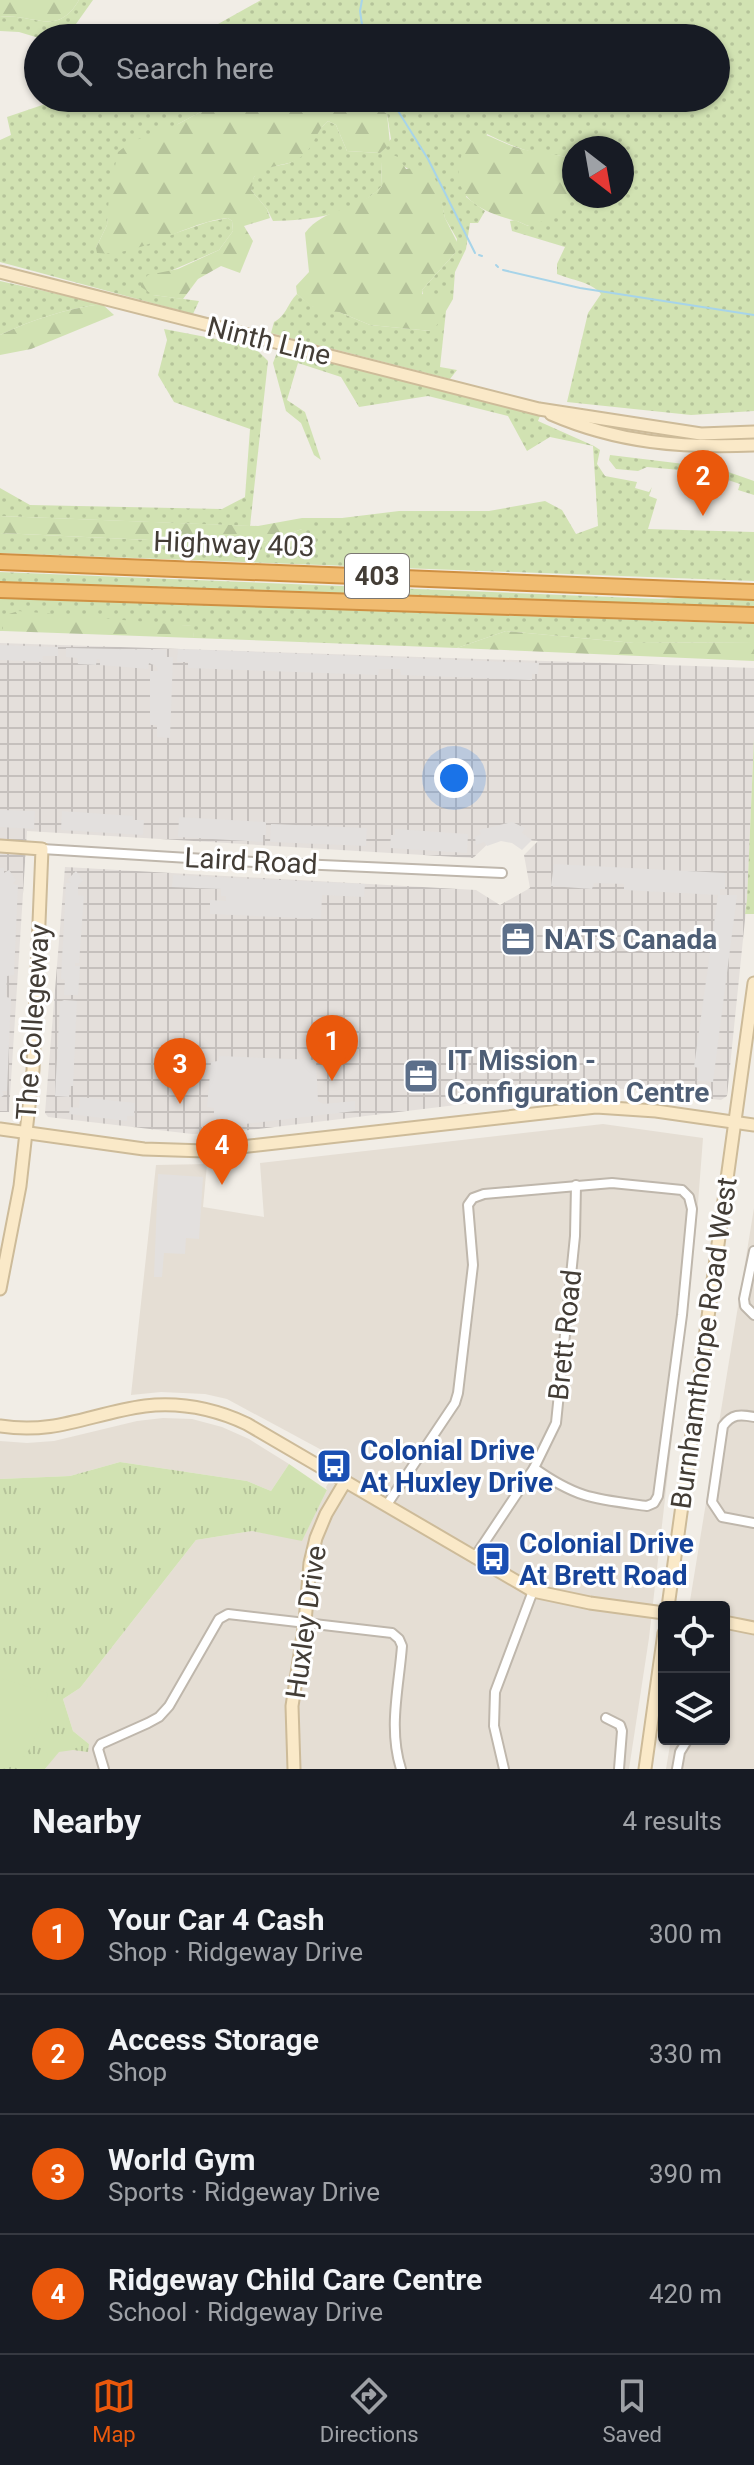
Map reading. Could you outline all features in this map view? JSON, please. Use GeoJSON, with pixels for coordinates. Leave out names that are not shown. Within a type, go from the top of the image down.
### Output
{"type":"FeatureCollection","features":[{"type":"Feature","properties":{"kind":"highway","name":"Highway 403"},"geometry":{"type":"LineString","coordinates":[[0,562],[754,592]]}},
{"type":"Feature","properties":{"kind":"highway","name":"Highway 403"},"geometry":{"type":"LineString","coordinates":[[0,590],[754,615]]}},
{"type":"Feature","properties":{"kind":"street","name":"Ninth Line"},"geometry":{"type":"LineString","coordinates":[[0,272],[539,409],[686,432],[754,432]]}},
{"type":"Feature","properties":{"kind":"street","name":"Ninth Line"},"geometry":{"type":"LineString","coordinates":[[539,409],[579,426],[669,444],[754,445]]}},
{"type":"Feature","properties":{"kind":"street","name":"Laird Road"},"geometry":{"type":"LineString","coordinates":[[0,846],[396,870],[502,873]]}},
{"type":"Feature","properties":{"kind":"street","name":"The Collegeway"},"geometry":{"type":"LineString","coordinates":[[0,1289],[20,1186],[33,1070],[42,849]]}},
{"type":"Feature","properties":{"kind":"street","name":"Burnhamthorpe Road West"},"geometry":{"type":"LineString","coordinates":[[669,1601],[754,983]]}},
{"type":"Feature","properties":{"kind":"street"},"geometry":{"type":"LineString","coordinates":[[0,1129],[144,1149],[205,1151],[596,1107],[646,1110],[754,1125]]}},
{"type":"Feature","properties":{"kind":"street"},"geometry":{"type":"LineString","coordinates":[[386,1506],[455,1403],[458,1393],[473,1265],[468,1205],[473,1198],[484,1194],[612,1183],[682,1190],[689,1197],[692,1209],[682,1315],[658,1496],[654,1503],[647,1506],[591,1498],[561,1486],[534,1468]]}},
{"type":"Feature","properties":{"kind":"street","name":"Brett Road"},"geometry":{"type":"LineString","coordinates":[[474,1558],[534,1468],[556,1423],[575,1236],[576,1185]]}},
{"type":"Feature","properties":{"kind":"street"},"geometry":{"type":"LineString","coordinates":[[754,1251],[744,1299],[745,1306],[754,1315]]}},
{"type":"Feature","properties":{"kind":"street"},"geometry":{"type":"LineString","coordinates":[[0,1426],[40,1429],[68,1426],[144,1406],[200,1408],[247,1424],[533,1591],[658,1612]]}},
{"type":"Feature","properties":{"kind":"street"},"geometry":{"type":"LineString","coordinates":[[754,1417],[741,1414],[730,1417],[723,1426],[712,1502],[722,1517],[754,1523]]}},
{"type":"Feature","properties":{"kind":"street","name":"Huxley Drive"},"geometry":{"type":"LineString","coordinates":[[294,1769],[292,1706],[305,1622],[310,1563],[316,1538],[345,1482]]}},
{"type":"Feature","properties":{"kind":"street"},"geometry":{"type":"LineString","coordinates":[[504,1769],[494,1726],[495,1692],[533,1591]]}},
{"type":"Feature","properties":{"kind":"street"},"geometry":{"type":"LineString","coordinates":[[104,1769],[98,1749],[101,1744],[159,1717],[169,1706],[219,1619],[228,1614],[392,1633],[399,1639],[402,1646],[395,1695],[395,1728],[401,1769]]}},
{"type":"Feature","properties":{"kind":"street"},"geometry":{"type":"LineString","coordinates":[[730,1623],[754,1628]]}},
{"type":"Feature","properties":{"kind":"street"},"geometry":{"type":"LineString","coordinates":[[645,1769],[658,1673]]}},
{"type":"Feature","properties":{"kind":"street"},"geometry":{"type":"LineString","coordinates":[[606,1718],[620,1725],[622,1731],[619,1769]]}},
{"type":"Feature","properties":{"kind":"street"},"geometry":{"type":"LineString","coordinates":[[677,1769],[684,1745]]}},
{"type":"Feature","properties":{"kind":"shaded area"},"geometry":{"type":"Polygon","coordinates":[[[0,643],[754,668],[747,900],[727,1096],[721,1100],[606,1087],[224,1133],[192,1134],[48,1117],[45,1113],[65,867],[476,890],[500,905],[530,888],[524,855],[538,841],[494,838],[473,858],[27,831],[9,1112],[0,1112],[0,643]]]}},
{"type":"Feature","properties":{"kind":"shaded area"},"geometry":{"type":"Polygon","coordinates":[[[0,645],[58,647],[58,656],[43,656],[42,662],[0,660],[0,645]]]}},
{"type":"Feature","properties":{"kind":"shaded area"},"geometry":{"type":"Polygon","coordinates":[[[66,648],[166,650],[166,657],[173,657],[170,738],[157,737],[157,725],[150,725],[150,671],[158,671],[156,666],[149,663],[148,669],[100,665],[97,659],[96,665],[78,664],[77,658],[66,657],[66,648]]]}},
{"type":"Feature","properties":{"kind":"shaded area"},"geometry":{"type":"Polygon","coordinates":[[[178,649],[539,663],[538,674],[532,674],[532,680],[401,675],[400,669],[379,669],[378,675],[188,668],[188,662],[177,662],[178,649]]]}},
{"type":"Feature","properties":{"kind":"shaded area"},"geometry":{"type":"Polygon","coordinates":[[[0,810],[35,811],[34,829],[0,827],[0,810]]]}},
{"type":"Feature","properties":{"kind":"shaded area"},"geometry":{"type":"Polygon","coordinates":[[[62,811],[133,816],[133,820],[144,820],[143,835],[61,830],[62,811]]]}},
{"type":"Feature","properties":{"kind":"shaded area"},"geometry":{"type":"Polygon","coordinates":[[[179,817],[266,822],[266,835],[263,835],[263,842],[178,837],[179,817]]]}},
{"type":"Feature","properties":{"kind":"shaded area"},"geometry":{"type":"Polygon","coordinates":[[[512,822],[525,828],[522,833],[532,840],[522,850],[512,843],[501,841],[487,846],[484,842],[476,845],[475,837],[481,834],[479,830],[512,822]]]}},
{"type":"Feature","properties":{"kind":"shaded area"},"geometry":{"type":"Polygon","coordinates":[[[271,824],[367,828],[366,846],[270,842],[271,824]]]}},
{"type":"Feature","properties":{"kind":"shaded area"},"geometry":{"type":"Polygon","coordinates":[[[395,829],[468,834],[467,853],[390,848],[395,829]]]}},
{"type":"Feature","properties":{"kind":"shaded area"},"geometry":{"type":"Polygon","coordinates":[[[554,864],[725,873],[725,889],[720,889],[720,895],[737,895],[713,1082],[697,1081],[699,1068],[694,1067],[718,895],[624,890],[624,884],[594,883],[592,889],[551,886],[554,864]]]}},
{"type":"Feature","properties":{"kind":"shaded area"},"geometry":{"type":"Polygon","coordinates":[[[0,868],[4,868],[4,873],[9,870],[16,880],[13,884],[18,885],[14,975],[7,976],[6,997],[11,998],[7,1091],[2,1091],[4,1095],[0,1098],[0,868]]]}},
{"type":"Feature","properties":{"kind":"shaded area"},"geometry":{"type":"Polygon","coordinates":[[[76,871],[83,880],[78,886],[78,895],[84,896],[79,963],[75,963],[75,966],[80,966],[78,995],[64,995],[65,980],[61,979],[66,883],[71,883],[67,880],[76,871]]]}},
{"type":"Feature","properties":{"kind":"shaded area"},"geometry":{"type":"Polygon","coordinates":[[[173,875],[365,884],[364,897],[322,895],[321,919],[210,914],[210,900],[226,901],[226,896],[221,896],[221,889],[172,887],[173,875]]]}},
{"type":"Feature","properties":{"kind":"shaded area"},"geometry":{"type":"Polygon","coordinates":[[[77,1001],[73,1086],[70,1086],[69,1097],[55,1096],[60,1002],[77,1001]]]}},
{"type":"Feature","properties":{"kind":"shaded area"},"geometry":{"type":"Polygon","coordinates":[[[219,1056],[316,1060],[318,1101],[323,1104],[355,1101],[355,1111],[202,1129],[202,1123],[214,1121],[214,1108],[207,1107],[211,1062],[218,1061],[219,1056]]]}},
{"type":"Feature","properties":{"kind":"shaded area"},"geometry":{"type":"Polygon","coordinates":[[[80,1097],[135,1103],[134,1116],[127,1116],[127,1121],[69,1114],[70,1107],[79,1108],[80,1097]]]}},
{"type":"Feature","properties":{"kind":"shaded area"},"geometry":{"type":"Polygon","coordinates":[[[603,1124],[703,1138],[696,1229],[649,1638],[629,1769],[45,1769],[58,1752],[89,1744],[73,1731],[63,1699],[80,1688],[196,1540],[252,1531],[302,1540],[326,1487],[342,1461],[227,1399],[205,1394],[161,1392],[131,1395],[156,1165],[207,1164],[203,1207],[264,1217],[260,1163],[603,1124]]]}},
{"type":"Feature","properties":{"kind":"shaded area"},"geometry":{"type":"Polygon","coordinates":[[[158,1174],[203,1177],[199,1239],[186,1238],[185,1254],[164,1253],[162,1277],[154,1277],[158,1174]]]}},
{"type":"Feature","properties":{"kind":"shaded area"},"geometry":{"type":"Polygon","coordinates":[[[754,1208],[754,1769],[666,1769],[670,1745],[730,1745],[730,1601],[690,1601],[754,1208]]]}},
{"type":"Feature","properties":{"kind":"shaded area"},"geometry":{"type":"Polygon","coordinates":[[[192,1419],[222,1427],[249,1439],[289,1464],[271,1491],[247,1481],[120,1462],[70,1476],[0,1479],[0,1441],[54,1441],[137,1421],[192,1419]]]}},
{"type":"Feature","properties":{"kind":"green space"},"geometry":{"type":"Polygon","coordinates":[[[0,0],[79,0],[62,18],[44,21],[0,17],[0,0]]]}},
{"type":"Feature","properties":{"kind":"green space"},"geometry":{"type":"Polygon","coordinates":[[[79,0],[93,0],[76,24],[24,24],[24,34],[0,31],[0,17],[53,21],[71,11],[79,0]]]}},
{"type":"Feature","properties":{"kind":"green space"},"geometry":{"type":"Polygon","coordinates":[[[261,0],[754,0],[754,411],[691,415],[567,402],[588,313],[601,294],[587,284],[557,274],[557,264],[565,247],[512,231],[510,221],[528,226],[562,199],[562,208],[634,208],[634,136],[562,136],[562,156],[528,151],[487,134],[466,197],[485,211],[478,223],[470,223],[466,249],[455,272],[453,299],[446,311],[440,367],[457,370],[450,379],[271,333],[274,322],[297,294],[312,306],[339,312],[370,325],[431,331],[422,290],[455,253],[457,239],[445,218],[437,184],[403,166],[381,162],[382,186],[359,204],[317,217],[273,221],[251,190],[256,174],[295,160],[328,121],[336,125],[347,151],[380,153],[391,139],[384,112],[730,112],[730,24],[218,24],[261,0]]]}},
{"type":"Feature","properties":{"kind":"green space"},"geometry":{"type":"Polygon","coordinates":[[[24,111],[201,112],[178,124],[112,185],[107,225],[96,248],[135,247],[228,218],[232,221],[233,231],[219,250],[168,272],[153,295],[199,301],[193,314],[0,262],[0,140],[11,135],[7,117],[24,111]]]}},
{"type":"Feature","properties":{"kind":"green space"},"geometry":{"type":"Polygon","coordinates":[[[201,112],[384,112],[390,144],[380,153],[347,151],[336,125],[328,121],[301,157],[266,169],[254,177],[251,190],[267,209],[270,218],[244,226],[253,241],[240,273],[221,266],[198,279],[183,299],[153,295],[141,287],[141,282],[148,275],[178,269],[219,250],[233,231],[232,221],[228,218],[195,226],[129,250],[97,253],[96,248],[107,225],[109,195],[118,152],[131,142],[201,112]]]}},
{"type":"Feature","properties":{"kind":"green space"},"geometry":{"type":"Polygon","coordinates":[[[477,133],[487,135],[522,149],[562,157],[562,202],[550,215],[532,226],[493,214],[472,202],[460,184],[459,171],[461,157],[470,137],[477,133]]]}},
{"type":"Feature","properties":{"kind":"green space"},"geometry":{"type":"Polygon","coordinates":[[[393,155],[406,169],[427,166],[438,184],[445,218],[458,244],[455,253],[422,290],[422,294],[446,298],[443,316],[431,331],[370,325],[339,312],[311,306],[297,294],[296,286],[309,272],[305,233],[322,218],[373,194],[382,186],[381,162],[393,155]]]}},
{"type":"Feature","properties":{"kind":"green space"},"geometry":{"type":"Polygon","coordinates":[[[0,281],[102,304],[50,315],[0,335],[0,281]]]}},
{"type":"Feature","properties":{"kind":"green space"},"geometry":{"type":"Polygon","coordinates":[[[102,304],[114,315],[31,349],[0,355],[0,335],[50,315],[102,304]]]}},
{"type":"Feature","properties":{"kind":"green space"},"geometry":{"type":"Polygon","coordinates":[[[164,329],[253,346],[268,361],[250,526],[0,516],[0,488],[30,505],[222,509],[245,497],[250,429],[174,402],[158,375],[167,340],[164,329]]]}},
{"type":"Feature","properties":{"kind":"green space"},"geometry":{"type":"Polygon","coordinates":[[[278,350],[288,350],[540,416],[538,421],[594,446],[600,450],[597,464],[605,476],[637,482],[635,488],[649,492],[652,487],[649,496],[657,499],[648,529],[754,532],[754,581],[0,553],[0,533],[258,545],[302,529],[302,518],[342,518],[399,511],[489,511],[545,501],[562,510],[576,534],[598,526],[593,446],[550,437],[527,451],[508,416],[428,396],[359,407],[341,377],[298,363],[287,400],[305,412],[321,460],[314,455],[301,423],[286,411],[273,363],[278,350]]]}},
{"type":"Feature","properties":{"kind":"green space"},"geometry":{"type":"Polygon","coordinates":[[[610,455],[717,468],[754,481],[754,495],[738,490],[740,484],[710,474],[708,480],[680,470],[647,467],[638,471],[616,469],[609,460],[610,455]]]}},
{"type":"Feature","properties":{"kind":"green space"},"geometry":{"type":"Polygon","coordinates":[[[0,516],[258,526],[302,518],[302,529],[258,545],[0,533],[0,516]]]}},
{"type":"Feature","properties":{"kind":"green space"},"geometry":{"type":"Polygon","coordinates":[[[0,572],[660,599],[689,597],[754,600],[754,606],[650,606],[0,584],[0,572]]]}},
{"type":"Feature","properties":{"kind":"green space"},"geometry":{"type":"Polygon","coordinates":[[[0,598],[754,624],[754,642],[634,643],[506,631],[457,648],[194,638],[192,626],[4,616],[3,631],[0,631],[0,598]]]}},
{"type":"Feature","properties":{"kind":"green space"},"geometry":{"type":"Polygon","coordinates":[[[18,611],[193,626],[194,638],[3,631],[3,616],[18,611]]]}},
{"type":"Feature","properties":{"kind":"green space"},"geometry":{"type":"Polygon","coordinates":[[[506,631],[634,643],[754,642],[754,661],[457,648],[506,631]]]}},
{"type":"Feature","properties":{"kind":"green space"},"geometry":{"type":"Polygon","coordinates":[[[754,738],[754,914],[745,914],[747,900],[754,738]]]}},
{"type":"Feature","properties":{"kind":"green space"},"geometry":{"type":"Polygon","coordinates":[[[120,1462],[247,1481],[271,1491],[289,1464],[327,1490],[302,1541],[252,1531],[196,1540],[80,1688],[63,1699],[73,1731],[89,1744],[88,1752],[59,1752],[45,1769],[0,1769],[0,1479],[70,1476],[120,1462]]]}},
{"type":"Feature","properties":{"kind":"green space"},"geometry":{"type":"Polygon","coordinates":[[[0,1678],[48,1693],[39,1728],[28,1751],[11,1767],[0,1769],[0,1678]]]}},
{"type":"Feature","properties":{"kind":"waterway"},"geometry":{"type":"LineString","coordinates":[[362,0],[362,24]]}},
{"type":"Feature","properties":{"kind":"waterway"},"geometry":{"type":"LineString","coordinates":[[399,112],[428,159],[475,253]]}},
{"type":"Feature","properties":{"kind":"waterway"},"geometry":{"type":"LineString","coordinates":[[503,270],[580,288],[754,315]]}},
{"type":"Feature","properties":{"kind":"place","name":"Access Storage"},"geometry":{"type":"Point","coordinates":[703,516]}},
{"type":"Feature","properties":{"kind":"place","name":"NATS Canada"},"geometry":{"type":"Point","coordinates":[518,939]}},
{"type":"Feature","properties":{"kind":"place","name":"IT Mission - Configuration Centre"},"geometry":{"type":"Point","coordinates":[421,1076]}},
{"type":"Feature","properties":{"kind":"place","name":"Your Car 4 Cash"},"geometry":{"type":"Point","coordinates":[332,1081]}},
{"type":"Feature","properties":{"kind":"place","name":"World Gym"},"geometry":{"type":"Point","coordinates":[180,1104]}},
{"type":"Feature","properties":{"kind":"place","name":"Ridgeway Child Care Centre"},"geometry":{"type":"Point","coordinates":[222,1185]}},
{"type":"Feature","properties":{"kind":"place","name":"Colonial Drive At Huxley Drive"},"geometry":{"type":"Point","coordinates":[334,1466]}},
{"type":"Feature","properties":{"kind":"place","name":"Colonial Drive At Brett Road"},"geometry":{"type":"Point","coordinates":[493,1559]}}]}
